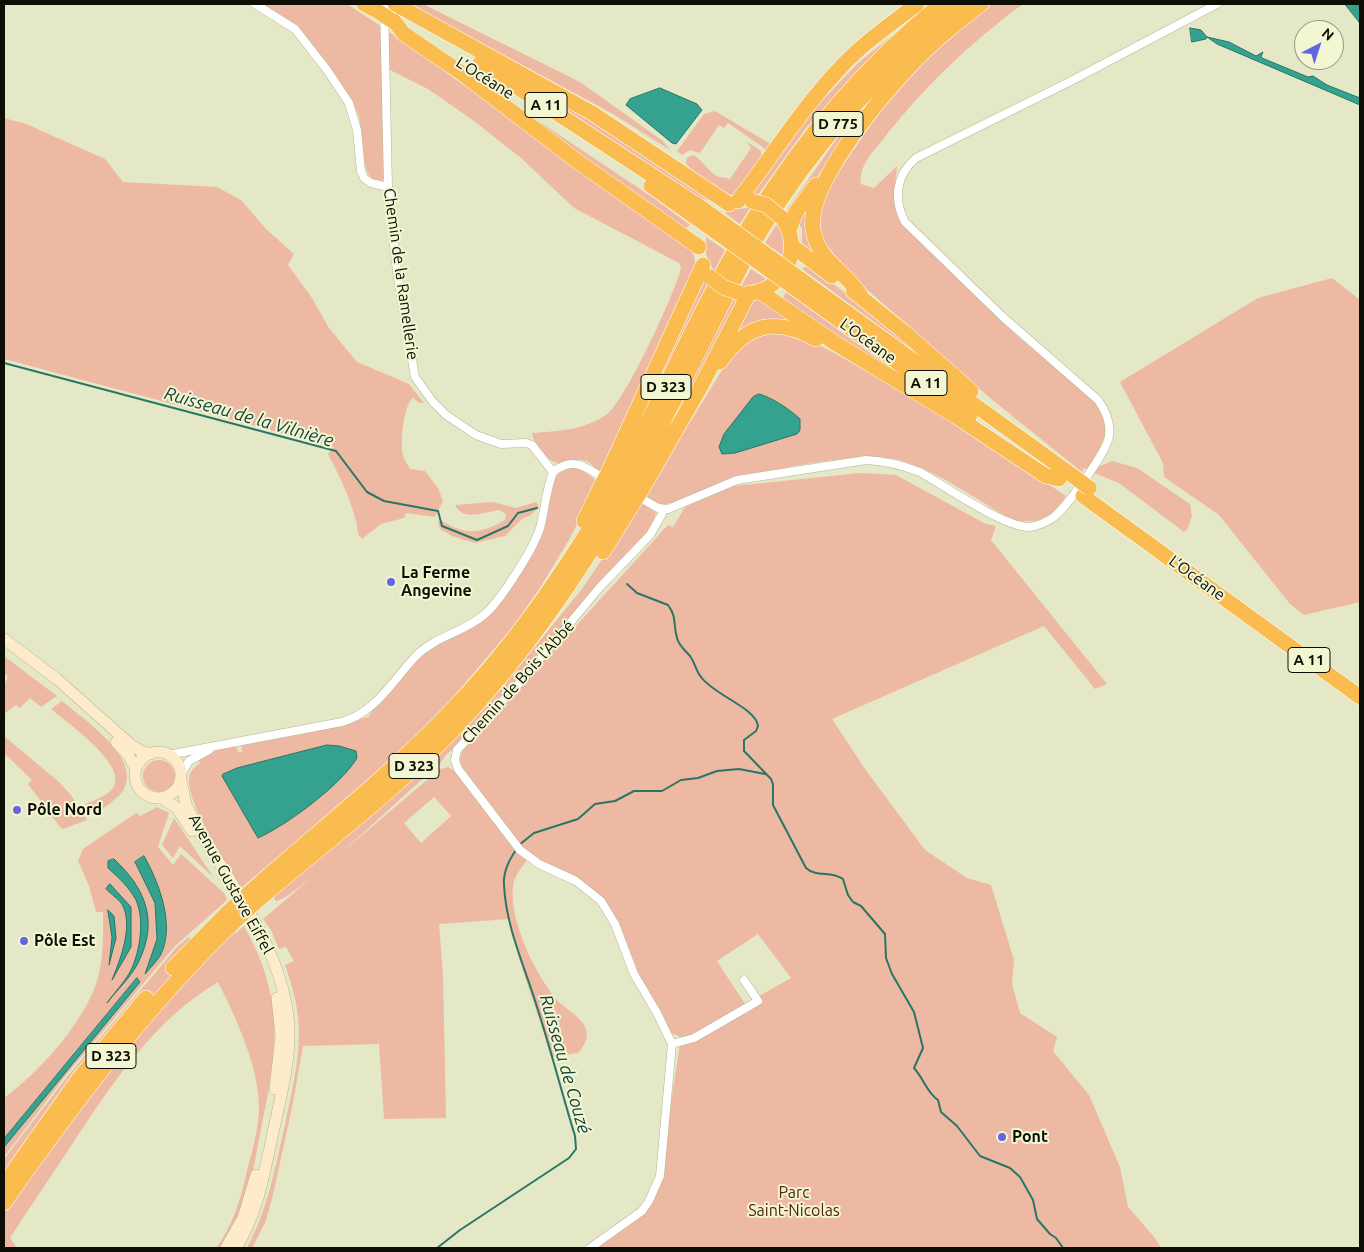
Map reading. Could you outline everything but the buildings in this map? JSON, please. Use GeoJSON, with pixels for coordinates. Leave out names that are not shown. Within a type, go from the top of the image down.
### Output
{"type":"FeatureCollection","features":[{"type":"Feature","properties":{"kind":"highway","name":"L’Océane"},"geometry":{"type":"LineString","coordinates":[[364,4],[388,10],[521,88],[696,210],[1066,480],[1086,492],[1360,684]]}},
{"type":"Feature","properties":{"kind":"highway"},"geometry":{"type":"LineString","coordinates":[[917,4],[862,46],[814,97],[740,202],[715,212],[707,221],[702,232],[699,247],[706,271],[723,287],[749,293],[958,417],[1046,476],[1066,480]]}},
{"type":"Feature","properties":{"kind":"highway"},"geometry":{"type":"LineString","coordinates":[[803,114],[867,52],[930,4]]}},
{"type":"Feature","properties":{"kind":"highway","name":"D 775"},"geometry":{"type":"LineString","coordinates":[[735,263],[782,175],[819,126],[889,49],[941,4]]}},
{"type":"Feature","properties":{"kind":"highway","name":"D 775"},"geometry":{"type":"LineString","coordinates":[[735,263],[830,134],[899,59],[962,4]]}},
{"type":"Feature","properties":{"kind":"highway"},"geometry":{"type":"LineString","coordinates":[[785,224],[903,73],[929,47],[981,4]]}},
{"type":"Feature","properties":{"kind":"highway"},"geometry":{"type":"LineString","coordinates":[[388,10],[592,113],[740,202],[766,206],[785,224],[792,246],[791,258],[784,273],[773,284],[749,293],[700,388],[622,488]]}},
{"type":"Feature","properties":{"kind":"highway"},"geometry":{"type":"LineString","coordinates":[[388,10],[404,34],[460,72],[577,161],[699,247]]}},
{"type":"Feature","properties":{"kind":"highway"},"geometry":{"type":"LineString","coordinates":[[838,157],[815,202],[812,228],[824,258],[855,286],[861,296]]}},
{"type":"Feature","properties":{"kind":"highway"},"geometry":{"type":"LineString","coordinates":[[792,246],[861,296],[966,387],[1040,445],[1047,457]]}},
{"type":"Feature","properties":{"kind":"highway","name":"D 323"},"geometry":{"type":"LineString","coordinates":[[4,1184],[56,1110],[135,1010],[254,896],[364,812],[456,726],[506,669],[622,488],[735,263]]}},
{"type":"Feature","properties":{"kind":"highway"},"geometry":{"type":"LineString","coordinates":[[546,608],[569,598],[604,549],[622,488],[706,271]]}},
{"type":"Feature","properties":{"kind":"highway","name":"L’Océane"},"geometry":{"type":"LineString","coordinates":[[796,282],[1047,457],[1066,480]]}},
{"type":"Feature","properties":{"kind":"highway"},"geometry":{"type":"LineString","coordinates":[[700,388],[705,387],[735,342],[761,327],[791,328],[849,356],[860,359]]}},
{"type":"Feature","properties":{"kind":"highway","name":"L’Océane"},"geometry":{"type":"LineString","coordinates":[[1086,492],[1360,697]]}},
{"type":"Feature","properties":{"kind":"highway","name":"D 323"},"geometry":{"type":"LineString","coordinates":[[4,1203],[74,1103],[119,1046],[231,917]]}},
{"type":"Feature","properties":{"kind":"highway"},"geometry":{"type":"LineString","coordinates":[[4,1172],[39,1127],[56,1110]]}},
{"type":"Feature","properties":{"kind":"street"},"geometry":{"type":"LineString","coordinates":[[254,4],[295,29],[327,70],[349,103],[357,130],[361,171],[364,178],[371,183],[388,187]]}},
{"type":"Feature","properties":{"kind":"street"},"geometry":{"type":"LineString","coordinates":[[4,639],[57,679],[131,745],[151,754],[168,755],[342,722],[355,717],[374,704],[423,649],[485,614],[508,585],[540,529],[553,472],[566,464],[584,467],[663,509],[671,508],[737,480],[866,460],[892,463],[920,472],[1008,522],[1029,526],[1039,525],[1054,517],[1071,497],[1107,446],[1109,422],[1103,407],[1098,400],[1003,318],[906,222],[898,204],[900,180],[910,163],[921,155],[1080,76],[1217,4]]}},
{"type":"Feature","properties":{"kind":"street","name":"Chemin de la Ramellerie"},"geometry":{"type":"LineString","coordinates":[[388,10],[388,187],[397,272],[415,377],[433,402],[462,427],[488,441],[532,445],[553,472]]}},
{"type":"Feature","properties":{"kind":"street","name":"Chemin de Bois l'Abbé"},"geometry":{"type":"LineString","coordinates":[[663,509],[650,535],[600,588],[518,685],[457,750],[455,760],[458,768],[520,850],[539,864],[576,881],[601,901],[615,924],[634,974],[657,1013],[672,1044]]}},
{"type":"Feature","properties":{"kind":"street"},"geometry":{"type":"LineString","coordinates":[[4,648],[52,684],[115,740],[128,754],[136,770]]}},
{"type":"Feature","properties":{"kind":"street"},"geometry":{"type":"LineString","coordinates":[[151,754],[142,758],[136,770],[136,781],[141,791],[152,798],[162,798],[172,794],[191,759],[217,746]]}},
{"type":"Feature","properties":{"kind":"street"},"geometry":{"type":"LineString","coordinates":[[168,755],[176,760],[181,777]]}},
{"type":"Feature","properties":{"kind":"street","name":"Avenue Gustave Eiffel"},"geometry":{"type":"LineString","coordinates":[[181,777],[186,804],[195,823],[268,949],[282,986],[288,1017],[287,1067],[262,1186],[252,1218],[236,1248]]}},
{"type":"Feature","properties":{"kind":"street","name":"Avenue Gustave Eiffel"},"geometry":{"type":"LineString","coordinates":[[162,798],[173,804],[179,811],[253,933],[272,976],[278,1003],[281,1036],[277,1077],[253,1187],[243,1218],[226,1248]]}},
{"type":"Feature","properties":{"kind":"street"},"geometry":{"type":"LineString","coordinates":[[590,1248],[642,1211],[649,1201],[660,1176],[672,1044],[694,1038],[758,1001],[744,980]]}},
{"type":"Feature","properties":{"kind":"green space"},"geometry":{"type":"Polygon","coordinates":[[[260,4],[347,4],[379,25],[381,29],[385,172],[384,178],[381,181],[374,180],[365,166],[359,117],[341,84],[323,58],[294,25],[260,4]]]}},
{"type":"Feature","properties":{"kind":"green space"},"geometry":{"type":"Polygon","coordinates":[[[409,4],[423,4],[580,82],[663,141],[670,150],[613,114],[409,4]]]}},
{"type":"Feature","properties":{"kind":"green space"},"geometry":{"type":"Polygon","coordinates":[[[992,4],[1023,4],[985,34],[932,83],[868,159],[862,171],[861,184],[874,188],[897,166],[896,206],[907,229],[1016,335],[1091,398],[1103,417],[1105,434],[1099,450],[1087,469],[1084,468],[1082,472],[990,398],[855,279],[826,249],[817,223],[822,199],[885,104],[934,50],[992,4]]]}},
{"type":"Feature","properties":{"kind":"green space"},"geometry":{"type":"Polygon","coordinates":[[[388,31],[691,247],[696,264],[601,474],[586,461],[571,460],[557,463],[553,461],[541,450],[534,440],[532,433],[580,427],[598,420],[606,415],[614,406],[625,390],[660,322],[677,281],[681,268],[679,263],[574,208],[521,158],[474,121],[428,89],[388,69],[388,31]]]}},
{"type":"Feature","properties":{"kind":"green space"},"geometry":{"type":"Polygon","coordinates":[[[893,35],[806,128],[758,195],[752,195],[814,109],[858,63],[893,35]]]}},
{"type":"Feature","properties":{"kind":"green space"},"geometry":{"type":"Polygon","coordinates":[[[507,71],[567,102],[709,195],[707,201],[704,198],[703,200],[507,71]]]}},
{"type":"Feature","properties":{"kind":"green space"},"geometry":{"type":"Polygon","coordinates":[[[895,71],[789,215],[785,213],[845,127],[895,71]]]}},
{"type":"Feature","properties":{"kind":"green space"},"geometry":{"type":"Polygon","coordinates":[[[492,90],[655,199],[690,225],[683,230],[492,90]]]}},
{"type":"Feature","properties":{"kind":"green space"},"geometry":{"type":"Polygon","coordinates":[[[715,111],[772,145],[767,153],[764,148],[728,123],[724,128],[719,125],[700,153],[690,150],[682,155],[677,151],[704,114],[715,111]]]}},
{"type":"Feature","properties":{"kind":"green space"},"geometry":{"type":"Polygon","coordinates":[[[4,118],[26,124],[105,159],[123,182],[217,187],[241,200],[266,229],[294,254],[288,265],[312,298],[329,328],[357,362],[409,384],[424,403],[419,403],[413,398],[410,402],[403,425],[402,449],[404,459],[410,469],[425,471],[438,488],[443,501],[435,517],[406,513],[404,518],[381,524],[362,539],[358,533],[354,512],[328,454],[334,447],[4,359],[4,118]]]}},
{"type":"Feature","properties":{"kind":"green space"},"geometry":{"type":"Polygon","coordinates":[[[747,142],[760,150],[763,158],[734,195],[723,192],[708,183],[686,163],[687,158],[693,155],[715,175],[730,179],[751,148],[747,142]]]}},
{"type":"Feature","properties":{"kind":"green space"},"geometry":{"type":"Polygon","coordinates":[[[810,199],[822,260],[802,245],[802,228],[798,223],[810,199]]]}},
{"type":"Feature","properties":{"kind":"green space"},"geometry":{"type":"Polygon","coordinates":[[[750,208],[740,224],[725,213],[732,209],[750,208]]]}},
{"type":"Feature","properties":{"kind":"green space"},"geometry":{"type":"Polygon","coordinates":[[[777,224],[784,235],[785,257],[765,243],[777,224]]]}},
{"type":"Feature","properties":{"kind":"green space"},"geometry":{"type":"Polygon","coordinates":[[[706,237],[725,250],[714,271],[706,255],[706,237]]]}},
{"type":"Feature","properties":{"kind":"green space"},"geometry":{"type":"Polygon","coordinates":[[[807,265],[888,324],[953,380],[802,269],[807,265]]]}},
{"type":"Feature","properties":{"kind":"green space"},"geometry":{"type":"Polygon","coordinates":[[[751,269],[769,281],[741,287],[751,269]]]}},
{"type":"Feature","properties":{"kind":"green space"},"geometry":{"type":"Polygon","coordinates":[[[1332,278],[1360,300],[1360,602],[1304,615],[1290,604],[1219,515],[1164,477],[1163,463],[1120,382],[1258,298],[1332,278]]]}},
{"type":"Feature","properties":{"kind":"green space"},"geometry":{"type":"Polygon","coordinates":[[[703,280],[707,285],[678,342],[678,347],[635,434],[616,464],[703,280]]]}},
{"type":"Feature","properties":{"kind":"green space"},"geometry":{"type":"Polygon","coordinates":[[[786,292],[938,401],[782,300],[786,292]]]}},
{"type":"Feature","properties":{"kind":"green space"},"geometry":{"type":"Polygon","coordinates":[[[763,299],[770,302],[794,325],[732,341],[751,301],[763,299]]]}},
{"type":"Feature","properties":{"kind":"green space"},"geometry":{"type":"Polygon","coordinates":[[[733,300],[738,301],[710,363],[657,447],[733,300]]]}},
{"type":"Feature","properties":{"kind":"green space"},"geometry":{"type":"Polygon","coordinates":[[[765,331],[805,338],[836,354],[961,425],[1066,496],[1044,518],[1031,521],[1014,521],[958,487],[914,465],[899,460],[864,457],[821,462],[740,476],[673,503],[660,504],[644,497],[735,349],[765,331]]]}},
{"type":"Feature","properties":{"kind":"green space"},"geometry":{"type":"Polygon","coordinates":[[[1112,461],[1137,468],[1190,504],[1192,516],[1187,530],[1184,532],[1119,483],[1094,473],[1100,466],[1112,461]]]}},
{"type":"Feature","properties":{"kind":"green space"},"geometry":{"type":"Polygon","coordinates":[[[569,468],[579,468],[598,482],[570,538],[538,591],[511,629],[444,708],[397,756],[241,888],[209,834],[194,803],[189,778],[190,773],[200,763],[198,758],[217,750],[236,746],[238,752],[242,752],[241,745],[369,717],[374,707],[423,652],[488,617],[539,541],[553,482],[558,474],[569,468]]]}},
{"type":"Feature","properties":{"kind":"green space","name":"Parc Saint-Nicolas"},"geometry":{"type":"Polygon","coordinates":[[[861,473],[896,475],[986,524],[996,526],[991,540],[1107,684],[1095,689],[1044,626],[832,719],[865,769],[925,850],[967,878],[991,885],[1014,960],[1012,984],[1020,1013],[1057,1037],[1053,1051],[1089,1095],[1120,1167],[1128,1207],[1155,1238],[1161,1248],[594,1248],[650,1205],[658,1191],[664,1168],[667,1129],[681,1037],[671,1033],[634,968],[608,907],[597,892],[580,881],[530,856],[517,842],[459,765],[462,751],[668,525],[673,527],[685,507],[733,486],[861,473]],[[758,934],[717,961],[745,1004],[791,978],[758,934]]]}},
{"type":"Feature","properties":{"kind":"green space"},"geometry":{"type":"Polygon","coordinates":[[[493,502],[516,508],[536,502],[539,506],[531,515],[523,518],[505,536],[475,543],[452,536],[440,529],[438,522],[441,520],[465,531],[481,530],[496,525],[505,520],[506,514],[499,510],[469,515],[463,513],[455,505],[493,502]]]}},
{"type":"Feature","properties":{"kind":"green space"},"geometry":{"type":"Polygon","coordinates":[[[641,502],[656,513],[650,530],[460,743],[446,755],[439,765],[330,863],[307,882],[276,901],[274,899],[276,894],[511,676],[582,589],[641,502]]]}},
{"type":"Feature","properties":{"kind":"green space"},"geometry":{"type":"Polygon","coordinates":[[[4,656],[57,696],[41,707],[30,698],[20,708],[16,705],[4,714],[4,687],[8,676],[4,673],[4,656]]]}},
{"type":"Feature","properties":{"kind":"green space"},"geometry":{"type":"Polygon","coordinates":[[[62,701],[107,740],[124,764],[127,777],[124,789],[115,800],[95,815],[85,804],[109,792],[114,786],[115,777],[111,766],[93,744],[51,709],[62,701]]]}},
{"type":"Feature","properties":{"kind":"green space"},"geometry":{"type":"Polygon","coordinates":[[[4,736],[59,782],[71,795],[87,820],[63,829],[60,827],[28,784],[32,780],[4,753],[4,736]]]}},
{"type":"Feature","properties":{"kind":"green space"},"geometry":{"type":"Polygon","coordinates":[[[159,760],[171,764],[175,776],[171,788],[159,792],[147,788],[143,776],[147,764],[159,760]]]}},
{"type":"Feature","properties":{"kind":"green space"},"geometry":{"type":"Polygon","coordinates":[[[448,767],[456,771],[508,841],[527,860],[516,876],[513,887],[515,915],[519,930],[532,961],[548,988],[560,1003],[584,1024],[587,1032],[585,1042],[578,1053],[551,1057],[518,954],[509,919],[439,924],[443,974],[446,1118],[384,1119],[379,1044],[303,1046],[293,1103],[272,1199],[265,1223],[252,1248],[247,1248],[266,1203],[274,1173],[293,1085],[299,1044],[297,1010],[285,965],[294,961],[286,947],[279,949],[271,930],[263,919],[440,769],[448,767]],[[434,797],[404,823],[421,843],[451,816],[434,797]]]}},
{"type":"Feature","properties":{"kind":"green space"},"geometry":{"type":"Polygon","coordinates":[[[157,807],[169,813],[158,847],[173,865],[181,854],[224,893],[227,900],[175,946],[66,1075],[4,1157],[4,1098],[45,1062],[70,1032],[89,1000],[99,975],[103,912],[96,912],[89,886],[78,861],[83,849],[136,813],[140,816],[157,807]]]}},
{"type":"Feature","properties":{"kind":"green space"},"geometry":{"type":"Polygon","coordinates":[[[174,818],[214,878],[180,846],[173,858],[162,845],[174,818]]]}},
{"type":"Feature","properties":{"kind":"green space"},"geometry":{"type":"Polygon","coordinates":[[[244,926],[257,952],[272,1002],[274,1050],[267,1101],[250,1184],[239,1215],[221,1248],[216,1248],[231,1223],[241,1194],[256,1133],[259,1108],[258,1092],[251,1060],[239,1027],[218,982],[195,997],[174,1015],[118,1077],[10,1238],[17,1248],[4,1248],[4,1159],[67,1077],[177,947],[189,937],[205,962],[234,931],[236,933],[244,926]]]}},
{"type":"Feature","properties":{"kind":"water"},"geometry":{"type":"Polygon","coordinates":[[[1345,4],[1359,4],[1360,23],[1345,4]]]}},
{"type":"Feature","properties":{"kind":"water"},"geometry":{"type":"Polygon","coordinates":[[[1190,28],[1201,30],[1207,37],[1206,39],[1192,42],[1190,28]]]}},
{"type":"Feature","properties":{"kind":"water"},"geometry":{"type":"Polygon","coordinates":[[[1207,37],[1229,42],[1256,56],[1263,52],[1262,58],[1308,77],[1313,76],[1327,85],[1360,98],[1360,105],[1217,44],[1207,37]]]}},
{"type":"Feature","properties":{"kind":"water"},"geometry":{"type":"Polygon","coordinates":[[[660,88],[697,104],[702,110],[676,144],[672,143],[626,105],[630,99],[660,88]]]}},
{"type":"Feature","properties":{"kind":"water"},"geometry":{"type":"Polygon","coordinates":[[[759,394],[770,398],[791,411],[800,419],[800,430],[797,434],[735,453],[722,454],[719,447],[724,434],[753,397],[759,394]]]}},
{"type":"Feature","properties":{"kind":"water"},"geometry":{"type":"Polygon","coordinates":[[[327,745],[356,751],[357,758],[339,780],[326,792],[298,814],[258,838],[222,776],[223,774],[237,768],[327,745]]]}},
{"type":"Feature","properties":{"kind":"water"},"geometry":{"type":"Polygon","coordinates":[[[144,856],[160,891],[166,918],[165,944],[160,956],[145,974],[157,939],[155,903],[135,862],[144,856]]]}},
{"type":"Feature","properties":{"kind":"water"},"geometry":{"type":"Polygon","coordinates":[[[114,859],[125,870],[141,894],[146,906],[148,933],[138,963],[107,1003],[130,972],[139,946],[141,927],[136,900],[120,879],[108,868],[108,861],[114,859]]]}},
{"type":"Feature","properties":{"kind":"water"},"geometry":{"type":"Polygon","coordinates":[[[110,884],[131,907],[131,947],[112,980],[124,944],[127,924],[123,906],[106,889],[110,884]]]}},
{"type":"Feature","properties":{"kind":"water"},"geometry":{"type":"Polygon","coordinates":[[[108,910],[114,916],[116,938],[109,965],[112,938],[108,910]]]}},
{"type":"Feature","properties":{"kind":"water"},"geometry":{"type":"Polygon","coordinates":[[[137,978],[140,982],[4,1147],[4,1139],[137,978]]]}},
{"type":"Feature","properties":{"kind":"waterway","name":"Ruisseau de la Vilnière"},"geometry":{"type":"LineString","coordinates":[[4,363],[336,451],[367,492],[384,501],[438,511],[442,526],[477,540],[508,526],[518,513],[537,508]]}},
{"type":"Feature","properties":{"kind":"waterway","name":"Ruisseau de la Vilnière"},"geometry":{"type":"LineString","coordinates":[[627,584],[637,593],[668,605],[674,617],[678,641],[692,659],[701,677],[707,684],[743,707],[756,719],[758,726],[756,731],[744,740],[744,751],[771,779],[773,784],[773,805],[806,868],[815,873],[834,875],[843,879],[848,895],[853,902],[861,906],[885,934],[886,958],[892,974],[914,1012],[923,1048],[914,1068],[931,1094],[938,1100],[941,1112],[957,1126],[980,1156],[1010,1168],[1020,1177],[1033,1200],[1037,1219],[1063,1248]]}},
{"type":"Feature","properties":{"kind":"waterway","name":"Ruisseau de Couzé"},"geometry":{"type":"LineString","coordinates":[[519,845],[534,833],[578,819],[595,804],[615,801],[634,791],[662,791],[681,780],[698,778],[717,771],[739,769],[765,774]]}},
{"type":"Feature","properties":{"kind":"waterway","name":"Ruisseau de Couzé"},"geometry":{"type":"LineString","coordinates":[[437,1248],[460,1230],[569,1158],[576,1149],[575,1136],[552,1056],[508,917],[504,876],[516,850]]}},
{"type":"Feature","properties":{"kind":"place","name":"La Ferme Angevine"},"geometry":{"type":"Point","coordinates":[391,582]}},
{"type":"Feature","properties":{"kind":"place","name":"Pôle Nord"},"geometry":{"type":"Point","coordinates":[17,810]}},
{"type":"Feature","properties":{"kind":"place","name":"Pôle Est"},"geometry":{"type":"Point","coordinates":[24,941]}},
{"type":"Feature","properties":{"kind":"place","name":"Pont"},"geometry":{"type":"Point","coordinates":[1002,1137]}}]}
